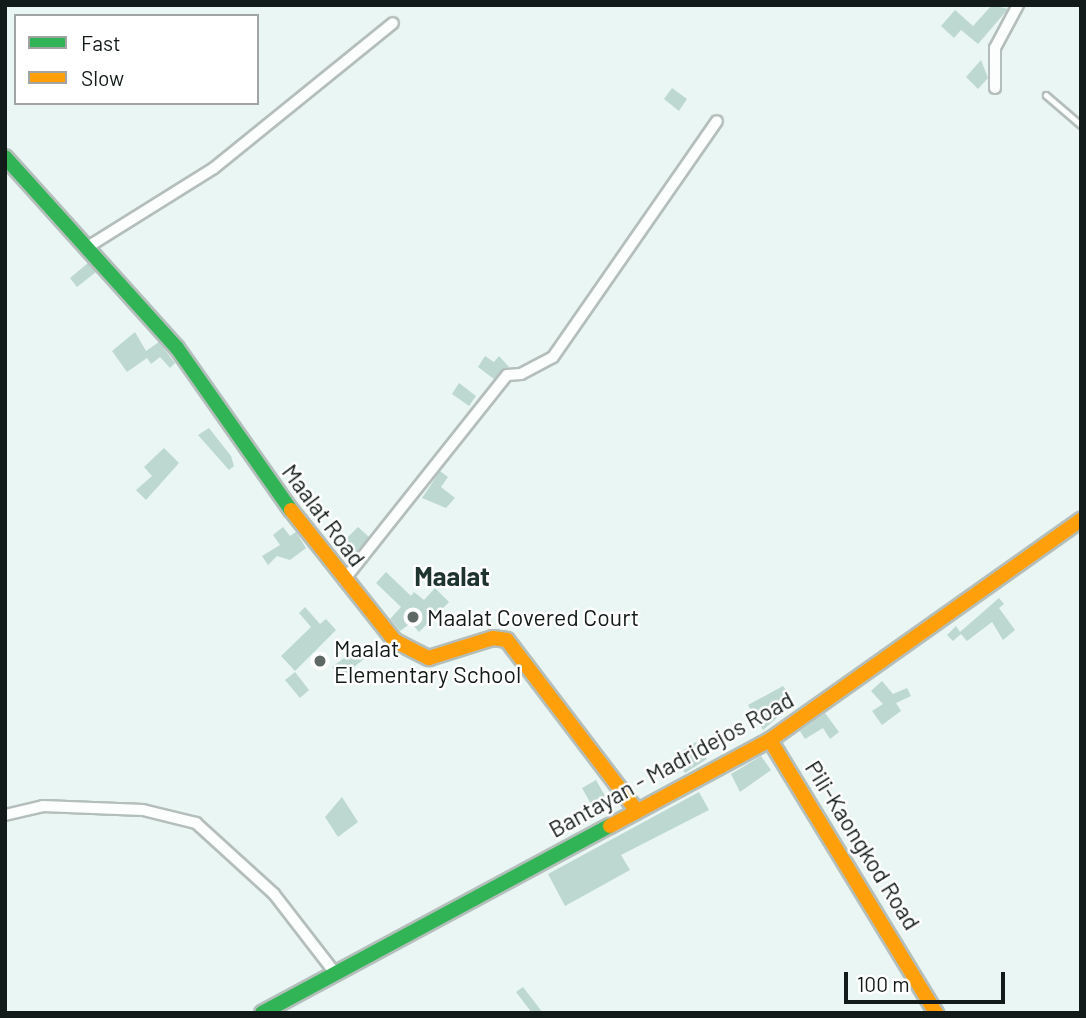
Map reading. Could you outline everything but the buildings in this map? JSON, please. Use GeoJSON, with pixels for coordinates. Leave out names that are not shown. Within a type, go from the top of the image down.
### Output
{"type":"FeatureCollection","features":[{"type":"Feature","properties":{"kind":"street"},"geometry":{"type":"LineString","coordinates":[[995,88],[995,48],[1018,5]]}},
{"type":"Feature","properties":{"kind":"street"},"geometry":{"type":"LineString","coordinates":[[86,248],[214,168],[393,23]]}},
{"type":"Feature","properties":{"kind":"street"},"geometry":{"type":"LineString","coordinates":[[344,580],[507,375],[521,374],[553,356],[717,121]]}},
{"type":"Feature","properties":{"kind":"street","name":"Maalat Road"},"geometry":{"type":"LineString","coordinates":[[5,157],[177,348],[344,580],[395,641],[419,657],[439,657],[493,638],[507,640],[636,811]]}},
{"type":"Feature","properties":{"kind":"street","name":"Bantayan - Madridejos Road"},"geometry":{"type":"LineString","coordinates":[[262,1013],[770,740],[1081,520]]}},
{"type":"Feature","properties":{"kind":"street","name":"Pili-Kaongkod Road"},"geometry":{"type":"LineString","coordinates":[[770,740],[936,1013]]}},
{"type":"Feature","properties":{"kind":"street"},"geometry":{"type":"LineString","coordinates":[[5,815],[43,806],[143,810],[196,823],[274,894],[335,973]]}},
{"type":"Feature","properties":{"kind":"lane"},"geometry":{"type":"LineString","coordinates":[[1046,95],[1081,125]]}},
{"type":"Feature","properties":{"kind":"traffic: fast"},"geometry":{"type":"LineString","coordinates":[[5,157],[177,348],[291,510]]}},
{"type":"Feature","properties":{"kind":"traffic: fast"},"geometry":{"type":"LineString","coordinates":[[262,1013],[610,826]]}},
{"type":"Feature","properties":{"kind":"traffic: slow"},"geometry":{"type":"LineString","coordinates":[[291,510],[395,641],[429,658],[493,638],[507,640],[637,811]]}},
{"type":"Feature","properties":{"kind":"traffic: slow"},"geometry":{"type":"LineString","coordinates":[[610,826],[770,740],[1081,520]]}},
{"type":"Feature","properties":{"kind":"traffic: slow"},"geometry":{"type":"LineString","coordinates":[[770,740],[936,1013]]}},
{"type":"Feature","properties":{"kind":"place","name":"Maalat Covered Court"},"geometry":{"type":"Point","coordinates":[413,617]}},
{"type":"Feature","properties":{"kind":"place","name":"Maalat Elementary School"},"geometry":{"type":"Point","coordinates":[320,661]}},
{"type":"Feature","properties":{"kind":"district","name":"Maalat"},"geometry":{"type":"Point","coordinates":[452,576]}}]}
